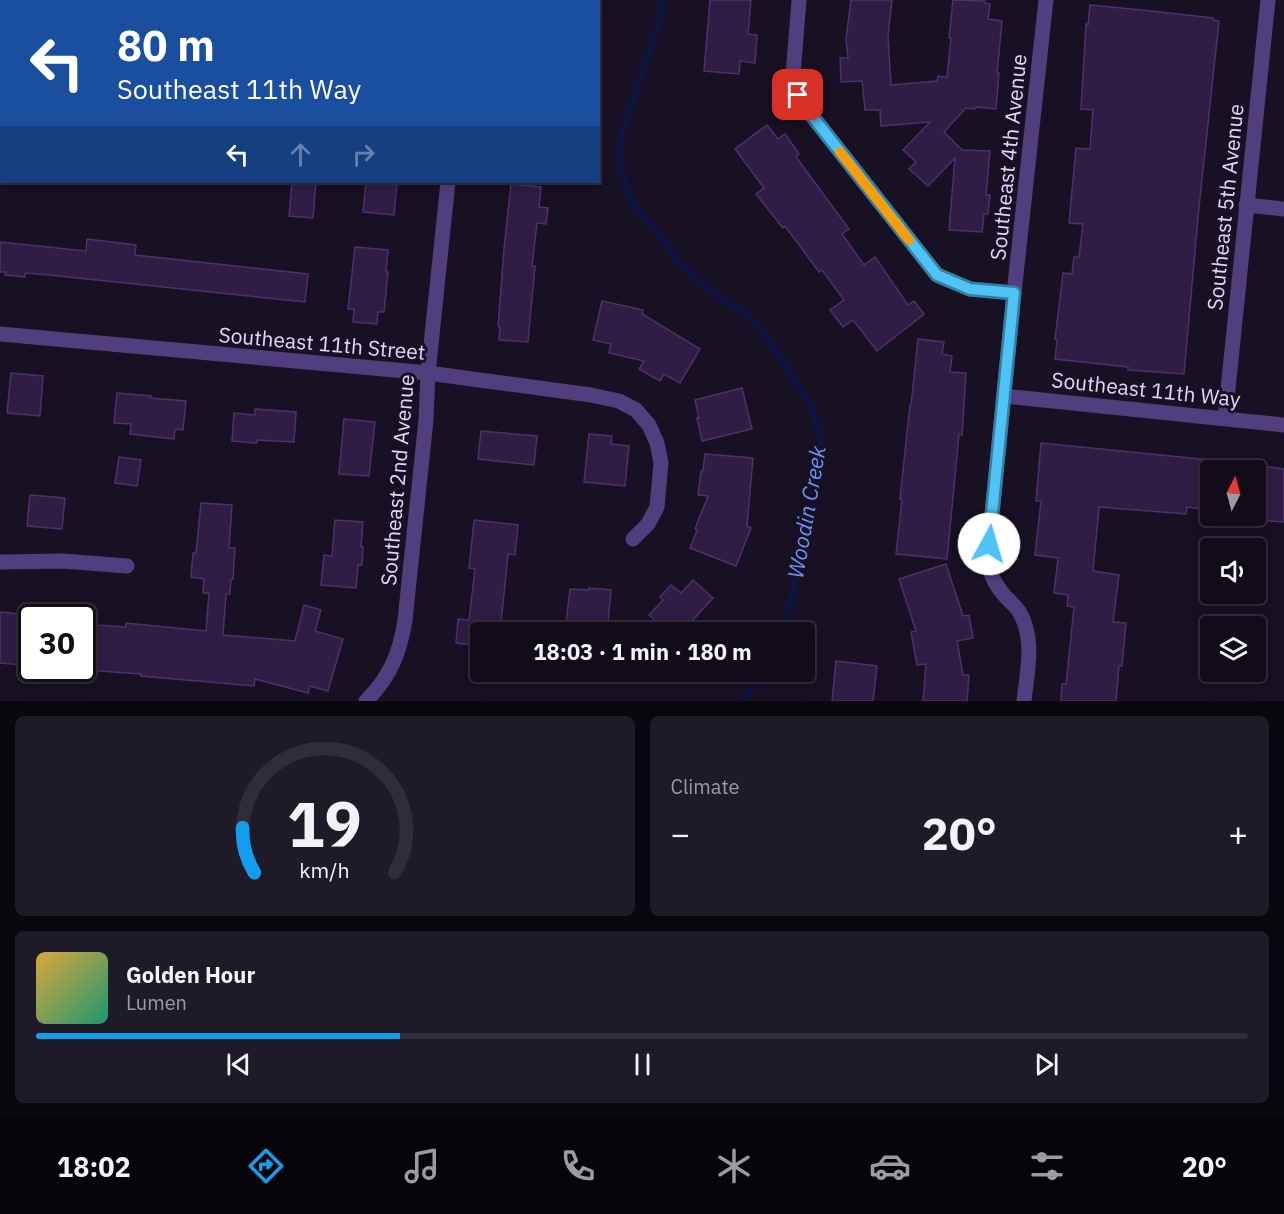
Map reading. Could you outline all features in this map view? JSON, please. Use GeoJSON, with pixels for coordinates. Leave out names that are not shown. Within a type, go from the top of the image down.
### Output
{"type":"FeatureCollection","features":[{"type":"Feature","properties":{"kind":"street"},"geometry":{"type":"LineString","coordinates":[[799,0],[793,75],[798,95],[809,112],[937,275],[970,289],[1014,293]]}},
{"type":"Feature","properties":{"kind":"street","name":"Southeast 4th Avenue"},"geometry":{"type":"LineString","coordinates":[[1024,701],[1029,638],[1020,613],[996,586],[989,567],[989,544],[1046,0]]}},
{"type":"Feature","properties":{"kind":"street","name":"Southeast 5th Avenue"},"geometry":{"type":"LineString","coordinates":[[1225,418],[1268,0]]}},
{"type":"Feature","properties":{"kind":"street","name":"Southeast 2nd Avenue"},"geometry":{"type":"LineString","coordinates":[[366,701],[384,679],[402,641],[426,420],[428,373],[448,183]]}},
{"type":"Feature","properties":{"kind":"street"},"geometry":{"type":"LineString","coordinates":[[1246,205],[1284,209]]}},
{"type":"Feature","properties":{"kind":"street","name":"Southeast 11th Street"},"geometry":{"type":"LineString","coordinates":[[0,334],[428,373],[620,401],[636,410],[649,424],[657,443],[661,463],[657,507],[648,524],[633,539]]}},
{"type":"Feature","properties":{"kind":"street","name":"Southeast 11th Way"},"geometry":{"type":"LineString","coordinates":[[1004,396],[1284,425]]}},
{"type":"Feature","properties":{"kind":"street"},"geometry":{"type":"LineString","coordinates":[[0,562],[63,561],[127,566]]}},
{"type":"Feature","properties":{"kind":"building"},"geometry":{"type":"Polygon","coordinates":[[[710,0],[751,0],[748,34],[757,35],[755,63],[740,61],[739,74],[704,71],[710,0]]]}},
{"type":"Feature","properties":{"kind":"building"},"geometry":{"type":"Polygon","coordinates":[[[851,0],[892,0],[888,37],[891,85],[937,81],[938,76],[947,77],[953,0],[985,1],[990,4],[988,19],[1002,21],[996,109],[966,108],[944,132],[962,150],[990,151],[986,195],[990,195],[988,214],[984,214],[982,232],[949,230],[955,158],[928,186],[909,169],[916,162],[903,150],[930,122],[881,126],[880,110],[865,110],[862,81],[841,82],[840,58],[848,58],[846,39],[851,0]]]}},
{"type":"Feature","properties":{"kind":"building"},"geometry":{"type":"Polygon","coordinates":[[[1090,5],[1213,18],[1219,21],[1184,374],[1128,370],[1128,367],[1055,359],[1057,340],[1055,339],[1063,273],[1072,274],[1074,257],[1079,257],[1083,224],[1069,223],[1076,148],[1090,149],[1093,110],[1081,109],[1086,24],[1088,25],[1090,5]]]}},
{"type":"Feature","properties":{"kind":"building"},"geometry":{"type":"Polygon","coordinates":[[[767,125],[778,139],[785,134],[799,154],[796,157],[849,229],[842,234],[864,265],[875,257],[908,305],[914,301],[924,314],[877,351],[853,320],[843,327],[830,310],[844,300],[822,270],[819,272],[785,226],[783,228],[756,194],[764,188],[735,149],[767,125]]]}},
{"type":"Feature","properties":{"kind":"building"},"geometry":{"type":"Polygon","coordinates":[[[292,183],[316,183],[313,218],[289,216],[292,183]]]}},
{"type":"Feature","properties":{"kind":"building"},"geometry":{"type":"Polygon","coordinates":[[[366,183],[397,183],[394,215],[363,212],[366,183]]]}},
{"type":"Feature","properties":{"kind":"building"},"geometry":{"type":"Polygon","coordinates":[[[511,184],[541,187],[539,207],[548,208],[546,224],[537,223],[528,342],[499,340],[500,327],[498,326],[511,184]]]}},
{"type":"Feature","properties":{"kind":"building"},"geometry":{"type":"Polygon","coordinates":[[[87,239],[136,245],[135,255],[308,274],[305,302],[49,275],[25,273],[25,277],[5,275],[6,272],[0,272],[0,242],[86,251],[87,239]]]}},
{"type":"Feature","properties":{"kind":"building"},"geometry":{"type":"Polygon","coordinates":[[[355,247],[388,250],[384,312],[378,312],[377,324],[353,322],[354,309],[348,309],[355,247]]]}},
{"type":"Feature","properties":{"kind":"building"},"geometry":{"type":"Polygon","coordinates":[[[602,301],[643,310],[642,314],[700,349],[680,383],[664,374],[660,381],[639,369],[644,361],[609,353],[611,344],[593,340],[602,301]]]}},
{"type":"Feature","properties":{"kind":"building"},"geometry":{"type":"Polygon","coordinates":[[[918,339],[944,342],[942,354],[952,356],[950,372],[966,373],[962,435],[959,434],[947,559],[896,554],[918,339]]]}},
{"type":"Feature","properties":{"kind":"building"},"geometry":{"type":"Polygon","coordinates":[[[11,373],[43,376],[40,416],[7,413],[11,373]]]}},
{"type":"Feature","properties":{"kind":"building"},"geometry":{"type":"Polygon","coordinates":[[[742,388],[752,429],[702,441],[695,400],[742,388]]]}},
{"type":"Feature","properties":{"kind":"building"},"geometry":{"type":"Polygon","coordinates":[[[117,393],[186,401],[183,430],[175,429],[174,439],[130,434],[131,424],[114,423],[117,393]]]}},
{"type":"Feature","properties":{"kind":"building"},"geometry":{"type":"Polygon","coordinates":[[[255,409],[296,412],[294,442],[232,441],[234,413],[255,415],[255,409]]]}},
{"type":"Feature","properties":{"kind":"building"},"geometry":{"type":"Polygon","coordinates":[[[344,419],[375,422],[369,476],[339,474],[344,419]]]}},
{"type":"Feature","properties":{"kind":"building"},"geometry":{"type":"Polygon","coordinates":[[[481,431],[537,436],[534,465],[478,459],[481,431]]]}},
{"type":"Feature","properties":{"kind":"building"},"geometry":{"type":"Polygon","coordinates":[[[589,434],[612,436],[611,444],[629,446],[625,486],[584,482],[589,434]]]}},
{"type":"Feature","properties":{"kind":"building"},"geometry":{"type":"Polygon","coordinates":[[[1041,443],[1210,460],[1200,460],[1200,509],[1187,507],[1186,514],[1099,507],[1093,571],[1119,575],[1113,622],[1126,623],[1116,701],[1061,701],[1062,684],[1066,684],[1074,607],[1067,606],[1068,595],[1054,593],[1058,558],[1035,555],[1041,501],[1036,501],[1041,443]]]}},
{"type":"Feature","properties":{"kind":"building"},"geometry":{"type":"Polygon","coordinates":[[[705,454],[753,458],[747,526],[751,528],[736,566],[690,548],[708,496],[698,495],[705,454]]]}},
{"type":"Feature","properties":{"kind":"building"},"geometry":{"type":"Polygon","coordinates":[[[119,457],[141,460],[137,486],[115,483],[119,457]]]}},
{"type":"Feature","properties":{"kind":"building"},"geometry":{"type":"Polygon","coordinates":[[[1266,466],[1284,469],[1284,522],[1266,521],[1266,466]]]}},
{"type":"Feature","properties":{"kind":"building"},"geometry":{"type":"Polygon","coordinates":[[[30,495],[65,498],[62,529],[27,526],[30,495]]]}},
{"type":"Feature","properties":{"kind":"building"},"geometry":{"type":"Polygon","coordinates":[[[201,503],[232,505],[229,548],[235,548],[233,579],[231,579],[230,594],[226,594],[223,635],[295,641],[304,605],[321,610],[315,631],[343,639],[328,691],[310,686],[308,693],[255,679],[254,686],[96,671],[96,625],[126,627],[126,623],[206,631],[209,593],[203,593],[204,579],[191,577],[193,553],[196,553],[201,503]]]}},
{"type":"Feature","properties":{"kind":"building"},"geometry":{"type":"Polygon","coordinates":[[[335,520],[363,522],[362,565],[358,565],[356,588],[321,585],[324,555],[332,556],[335,520]]]}},
{"type":"Feature","properties":{"kind":"building"},"geometry":{"type":"Polygon","coordinates":[[[474,520],[518,525],[515,555],[508,554],[501,622],[470,622],[470,645],[456,643],[458,619],[469,620],[475,569],[469,568],[474,520]]]}},
{"type":"Feature","properties":{"kind":"building"},"geometry":{"type":"Polygon","coordinates":[[[946,564],[963,616],[969,615],[973,638],[957,641],[963,675],[969,675],[967,701],[923,701],[926,664],[917,665],[911,632],[916,631],[899,579],[946,564]]]}},
{"type":"Feature","properties":{"kind":"building"},"geometry":{"type":"Polygon","coordinates":[[[693,580],[713,598],[691,622],[689,620],[687,622],[657,622],[649,615],[663,600],[660,597],[671,585],[681,593],[693,580]]]}},
{"type":"Feature","properties":{"kind":"building"},"geometry":{"type":"Polygon","coordinates":[[[589,588],[611,590],[608,622],[566,622],[570,589],[589,590],[589,588]]]}},
{"type":"Feature","properties":{"kind":"building"},"geometry":{"type":"Polygon","coordinates":[[[0,612],[18,614],[18,665],[0,663],[0,612]]]}},
{"type":"Feature","properties":{"kind":"building"},"geometry":{"type":"Polygon","coordinates":[[[836,661],[877,666],[873,701],[832,701],[836,661]]]}},
{"type":"Feature","properties":{"kind":"waterway","name":"Woodin Creek"},"geometry":{"type":"LineString","coordinates":[[662,0],[660,18],[621,136],[618,157],[636,208],[658,232],[676,260],[715,295],[742,310],[764,333],[810,404],[820,434],[818,464],[811,511],[789,608],[783,622]]}},
{"type":"Feature","properties":{"kind":"waterway","name":"Woodin Creek"},"geometry":{"type":"LineString","coordinates":[[744,701],[754,682]]}},
{"type":"Feature","properties":{"kind":"slow traffic"},"geometry":{"type":"LineString","coordinates":[[840,152],[909,240]]}},
{"type":"Feature","properties":{"kind":"route"},"geometry":{"type":"LineString","coordinates":[[798,95],[937,275],[970,289],[1014,293],[989,544]]}}]}
